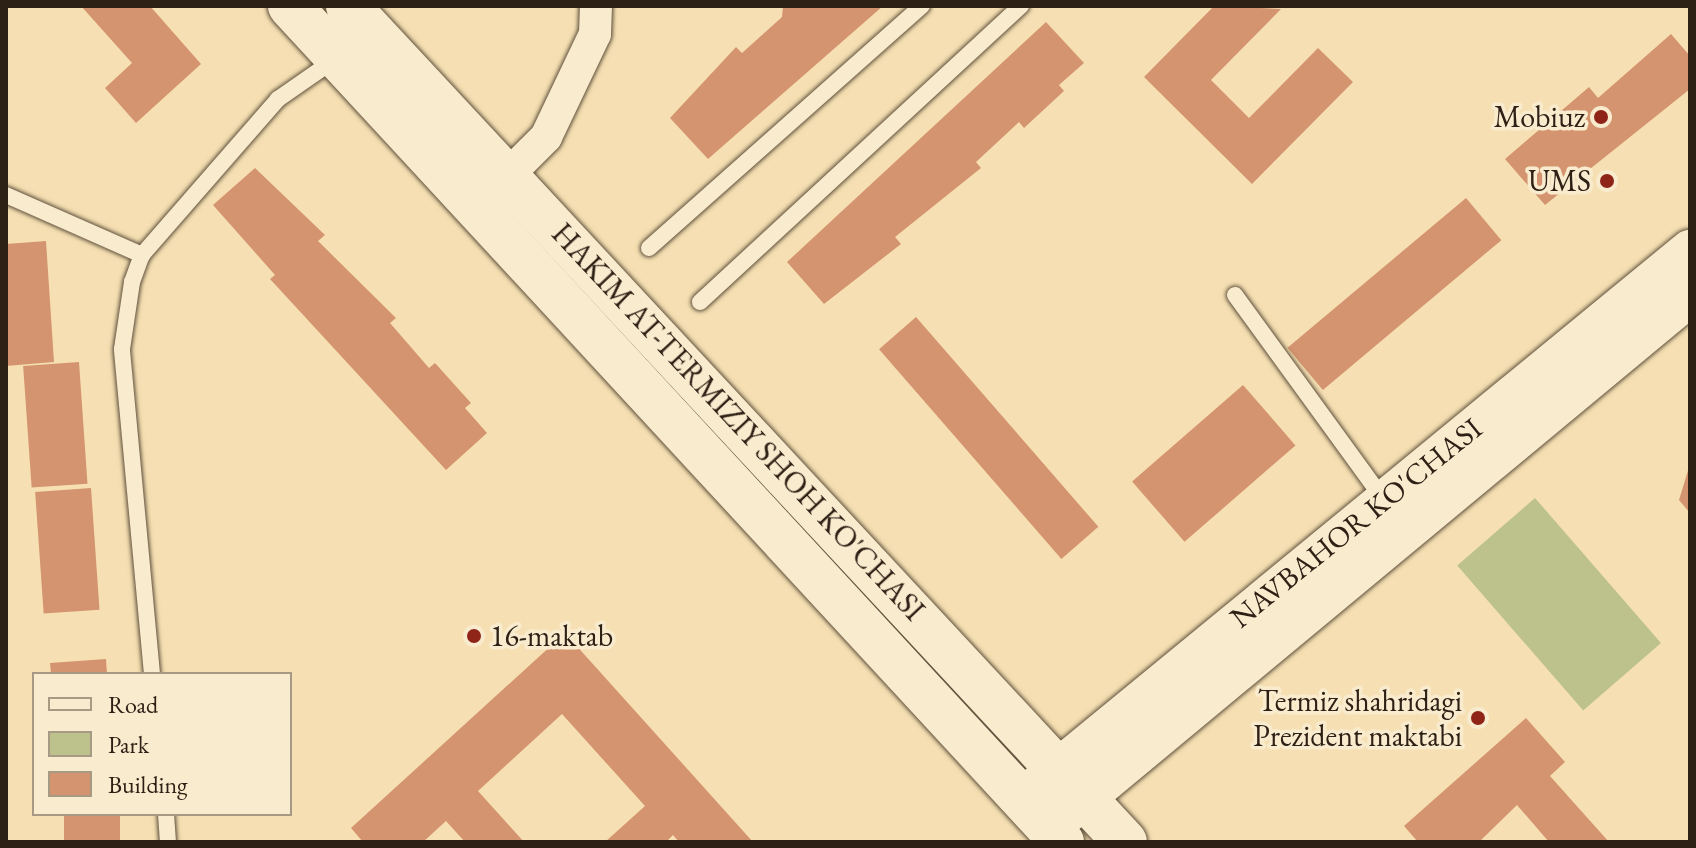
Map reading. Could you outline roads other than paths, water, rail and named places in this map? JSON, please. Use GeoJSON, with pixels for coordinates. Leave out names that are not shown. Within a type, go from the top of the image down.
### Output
{"type":"FeatureCollection","features":[{"type":"Feature","properties":{"kind":"main road","name":"HAKIM AT-TERMIZIY SHOH KO'CHASI"},"geometry":{"type":"LineString","coordinates":[[290,6],[1045,822]]}},
{"type":"Feature","properties":{"kind":"main road","name":"HAKIM AT-TERMIZIY SHOH KO'CHASI"},"geometry":{"type":"LineString","coordinates":[[348,6],[510,174],[1125,842]]}},
{"type":"Feature","properties":{"kind":"street"},"geometry":{"type":"LineString","coordinates":[[477,205],[546,137],[595,34],[596,6]]}},
{"type":"Feature","properties":{"kind":"street","name":"NAVBAHOR KO'CHASI"},"geometry":{"type":"LineString","coordinates":[[1045,822],[1072,782],[1384,500],[1690,251]]}},
{"type":"Feature","properties":{"kind":"street","name":"NAVBAHOR KO'CHASI"},"geometry":{"type":"LineString","coordinates":[[1072,782],[1690,295]]}},
{"type":"Feature","properties":{"kind":"lane"},"geometry":{"type":"LineString","coordinates":[[649,248],[922,6]]}},
{"type":"Feature","properties":{"kind":"lane"},"geometry":{"type":"LineString","coordinates":[[700,302],[1021,6]]}},
{"type":"Feature","properties":{"kind":"lane"},"geometry":{"type":"LineString","coordinates":[[152,672],[122,349],[142,255],[278,99],[338,57]]}},
{"type":"Feature","properties":{"kind":"lane"},"geometry":{"type":"LineString","coordinates":[[6,195],[142,255]]}},
{"type":"Feature","properties":{"kind":"lane"},"geometry":{"type":"LineString","coordinates":[[1235,295],[1384,500]]}},
{"type":"Feature","properties":{"kind":"lane"},"geometry":{"type":"LineString","coordinates":[[166,816],[168,842]]}},
{"type":"Feature","properties":{"kind":"place","name":"Mobiuz"},"geometry":{"type":"Point","coordinates":[1601,117]}},
{"type":"Feature","properties":{"kind":"place","name":"UMS"},"geometry":{"type":"Point","coordinates":[1607,181]}},
{"type":"Feature","properties":{"kind":"place","name":"16-maktab"},"geometry":{"type":"Point","coordinates":[474,636]}},
{"type":"Feature","properties":{"kind":"place","name":"Termiz shahridagi Prezident maktabi"},"geometry":{"type":"Point","coordinates":[1478,718]}}]}
